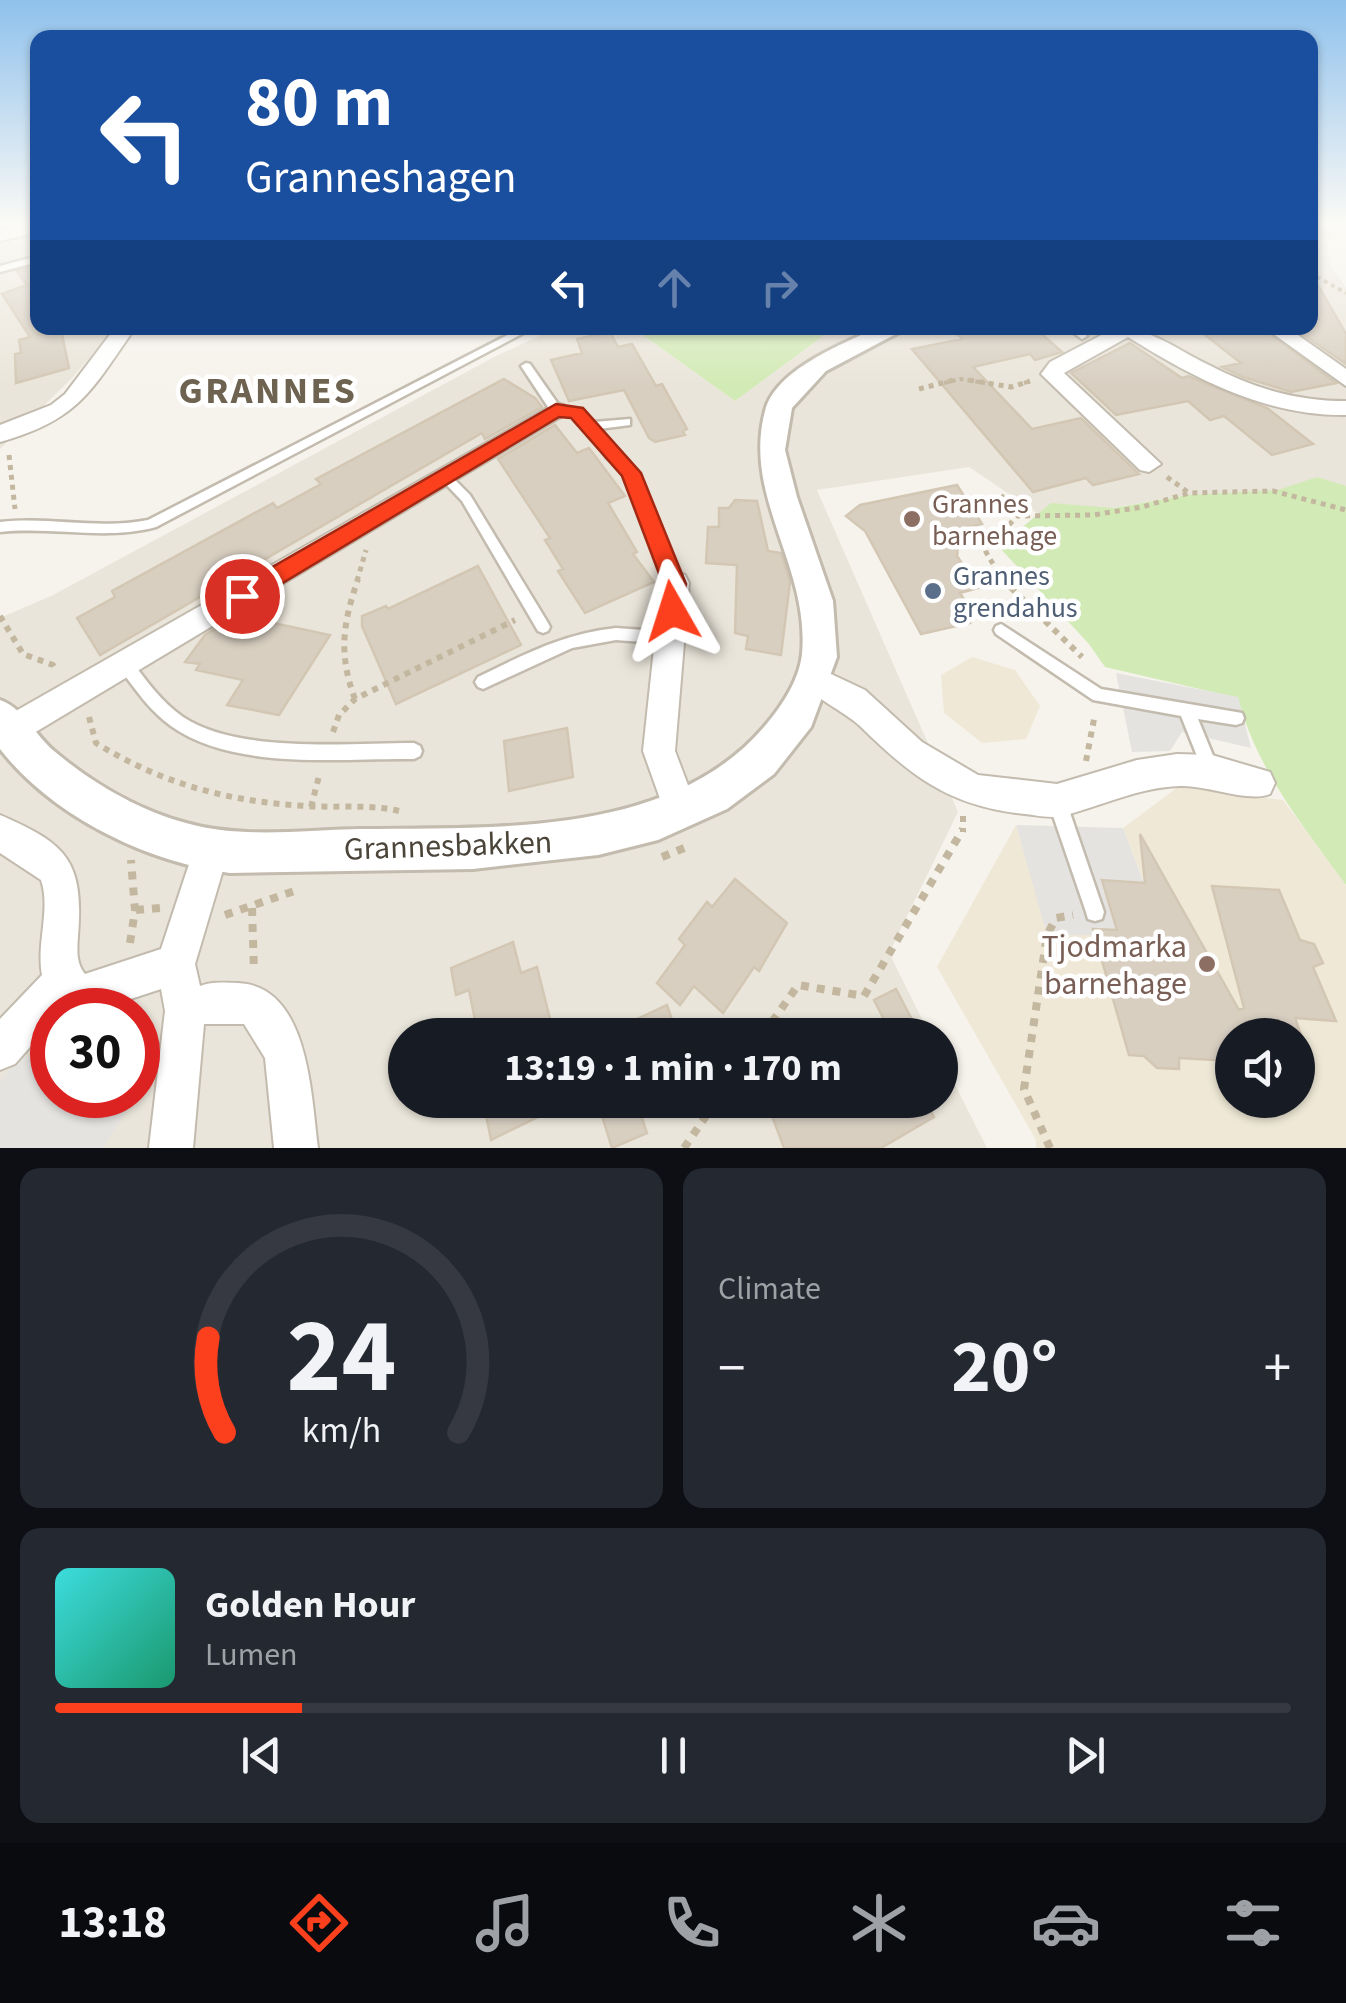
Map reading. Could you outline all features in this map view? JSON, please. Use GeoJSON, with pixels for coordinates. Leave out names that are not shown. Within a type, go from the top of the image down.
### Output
{"type":"FeatureCollection","features":[{"type":"Feature","properties":{"kind":"street"},"geometry":{"type":"LineString","coordinates":[[3,433],[59,410],[73,399],[119,335]]}},
{"type":"Feature","properties":{"kind":"street","name":"Grannesbakken"},"geometry":{"type":"LineString","coordinates":[[4,724],[34,763],[89,800],[174,839],[211,850],[259,853],[480,849],[592,837],[638,827],[680,809],[738,779],[779,741],[816,680],[820,623],[814,578],[776,486],[770,451],[772,421],[784,395],[820,361],[855,341],[884,335]]}},
{"type":"Feature","properties":{"kind":"street"},"geometry":{"type":"LineString","coordinates":[[1116,335],[1052,374],[1149,464]]}},
{"type":"Feature","properties":{"kind":"street"},"geometry":{"type":"LineString","coordinates":[[1140,335],[1180,360],[1262,394],[1314,410],[1346,408]]}},
{"type":"Feature","properties":{"kind":"street"},"geometry":{"type":"LineString","coordinates":[[1285,335],[1346,379]]}},
{"type":"Feature","properties":{"kind":"street"},"geometry":{"type":"LineString","coordinates":[[4,724],[125,664],[556,410]]}},
{"type":"Feature","properties":{"kind":"street"},"geometry":{"type":"LineString","coordinates":[[674,584],[659,751],[680,809]]}},
{"type":"Feature","properties":{"kind":"street"},"geometry":{"type":"LineString","coordinates":[[816,680],[854,700],[910,753],[942,776],[976,791],[1057,800],[1137,776],[1177,770],[1212,770],[1258,783]]}},
{"type":"Feature","properties":{"kind":"street"},"geometry":{"type":"LineString","coordinates":[[0,833],[50,864],[59,876],[63,895],[58,947],[62,982],[71,992],[84,994],[176,964]]}},
{"type":"Feature","properties":{"kind":"street"},"geometry":{"type":"LineString","coordinates":[[172,1148],[185,1011],[176,964],[211,850]]}},
{"type":"Feature","properties":{"kind":"street"},"geometry":{"type":"LineString","coordinates":[[0,1049],[62,982]]}},
{"type":"Feature","properties":{"kind":"street"},"geometry":{"type":"LineString","coordinates":[[185,1011],[212,1002],[254,1004],[285,1052],[296,1148]]}},
{"type":"Feature","properties":{"kind":"lane"},"geometry":{"type":"LineString","coordinates":[[6,526],[56,526],[101,533],[151,524],[515,335]]}},
{"type":"Feature","properties":{"kind":"lane"},"geometry":{"type":"LineString","coordinates":[[526,366],[556,410],[576,412],[631,473],[674,584]]}},
{"type":"Feature","properties":{"kind":"lane"},"geometry":{"type":"LineString","coordinates":[[591,426],[626,422]]}},
{"type":"Feature","properties":{"kind":"lane"},"geometry":{"type":"LineString","coordinates":[[445,477],[466,498],[543,628]]}},
{"type":"Feature","properties":{"kind":"lane"},"geometry":{"type":"LineString","coordinates":[[1001,630],[1098,695],[1236,718]]}},
{"type":"Feature","properties":{"kind":"lane"},"geometry":{"type":"LineString","coordinates":[[483,682],[540,653],[591,634],[636,633],[670,638]]}},
{"type":"Feature","properties":{"kind":"lane"},"geometry":{"type":"LineString","coordinates":[[125,664],[157,706],[182,726],[210,738],[244,748],[414,750]]}},
{"type":"Feature","properties":{"kind":"lane"},"geometry":{"type":"LineString","coordinates":[[1186,708],[1212,770]]}},
{"type":"Feature","properties":{"kind":"lane"},"geometry":{"type":"LineString","coordinates":[[1057,800],[1095,912]]}},
{"type":"Feature","properties":{"kind":"path"},"geometry":{"type":"LineString","coordinates":[[1320,279],[1346,293]]}},
{"type":"Feature","properties":{"kind":"path"},"geometry":{"type":"LineString","coordinates":[[919,389],[960,379],[1011,387],[1052,374]]}},
{"type":"Feature","properties":{"kind":"path"},"geometry":{"type":"LineString","coordinates":[[3,433],[15,512],[6,526]]}},
{"type":"Feature","properties":{"kind":"path"},"geometry":{"type":"LineString","coordinates":[[1085,764],[1098,695],[1084,659],[1001,580],[984,553],[982,534],[1009,524],[1017,516],[1093,515],[1142,507],[1189,493],[1273,492],[1346,510]]}},
{"type":"Feature","properties":{"kind":"path"},"geometry":{"type":"LineString","coordinates":[[1000,494],[1017,516]]}},
{"type":"Feature","properties":{"kind":"path"},"geometry":{"type":"LineString","coordinates":[[356,699],[340,659],[340,649],[343,614],[371,541],[358,529]]}},
{"type":"Feature","properties":{"kind":"path"},"geometry":{"type":"LineString","coordinates":[[311,807],[339,715],[356,699],[535,610]]}},
{"type":"Feature","properties":{"kind":"path"},"geometry":{"type":"LineString","coordinates":[[0,616],[23,654],[53,665],[62,681]]}},
{"type":"Feature","properties":{"kind":"path"},"geometry":{"type":"LineString","coordinates":[[87,712],[96,743],[129,766],[167,783],[236,801],[311,807],[378,805],[414,815]]}},
{"type":"Feature","properties":{"kind":"path"},"geometry":{"type":"LineString","coordinates":[[775,1018],[798,985],[864,996],[963,834]]}},
{"type":"Feature","properties":{"kind":"path"},"geometry":{"type":"LineString","coordinates":[[126,854],[134,863],[135,910],[127,960]]}},
{"type":"Feature","properties":{"kind":"path"},"geometry":{"type":"LineString","coordinates":[[135,910],[163,908]]}},
{"type":"Feature","properties":{"kind":"path"},"geometry":{"type":"LineString","coordinates":[[252,908],[254,1004]]}},
{"type":"Feature","properties":{"kind":"path"},"geometry":{"type":"LineString","coordinates":[[1050,1148],[1024,1089],[1048,935],[1056,918],[1095,912]]}},
{"type":"Feature","properties":{"kind":"path"},"geometry":{"type":"LineString","coordinates":[[684,1148],[705,1118]]}},
{"type":"Feature","properties":{"kind":"shaded area"},"geometry":{"type":"Polygon","coordinates":[[[0,279],[30,279],[30,335],[110,335],[0,449],[0,279]]]}},
{"type":"Feature","properties":{"kind":"shaded area"},"geometry":{"type":"Polygon","coordinates":[[[1318,279],[1340,279],[1346,287],[1346,503],[1188,495],[1046,519],[969,467],[817,490],[958,812],[889,953],[922,1018],[388,1018],[388,1118],[958,1118],[958,1091],[987,1148],[0,1148],[0,618],[53,595],[542,335],[643,335],[735,401],[825,335],[1318,335],[1318,279]]]}},
{"type":"Feature","properties":{"kind":"shaded area"},"geometry":{"type":"Polygon","coordinates":[[[972,657],[1015,670],[1040,706],[1026,739],[982,743],[944,713],[941,675],[972,657]]]}},
{"type":"Feature","properties":{"kind":"shaded area"},"geometry":{"type":"Polygon","coordinates":[[[1116,673],[1238,697],[1251,748],[1182,732],[1170,751],[1132,752],[1116,673]]]}},
{"type":"Feature","properties":{"kind":"shaded area"},"geometry":{"type":"Polygon","coordinates":[[[1178,787],[1283,800],[1346,885],[1346,1148],[1036,1148],[1036,1140],[937,967],[1016,825],[1048,935],[1145,885],[1123,828],[1178,787]]]}},
{"type":"Feature","properties":{"kind":"shaded area"},"geometry":{"type":"Polygon","coordinates":[[[1016,825],[1123,828],[1145,886],[1121,935],[1047,935],[1016,825]]]}},
{"type":"Feature","properties":{"kind":"shaded area"},"geometry":{"type":"Polygon","coordinates":[[[21,1054],[30,1058],[30,1118],[122,1118],[103,1148],[0,1148],[0,1083],[21,1054]]]}},
{"type":"Feature","properties":{"kind":"green space"},"geometry":{"type":"Polygon","coordinates":[[[643,335],[825,335],[735,401],[643,335]]]}},
{"type":"Feature","properties":{"kind":"green space"},"geometry":{"type":"Polygon","coordinates":[[[1317,477],[1346,486],[1346,885],[1269,773],[1238,698],[1105,667],[1089,644],[999,547],[1051,503],[1113,508],[1188,495],[1278,490],[1317,477]]]}},
{"type":"Feature","properties":{"kind":"building"},"geometry":{"type":"Polygon","coordinates":[[[22,279],[30,279],[30,335],[62,335],[69,368],[16,383],[15,354],[21,353],[19,340],[30,337],[2,294],[27,285],[22,279]]]}},
{"type":"Feature","properties":{"kind":"building"},"geometry":{"type":"Polygon","coordinates":[[[1318,285],[1346,334],[1346,364],[1304,335],[1318,335],[1318,285]]]}},
{"type":"Feature","properties":{"kind":"building"},"geometry":{"type":"Polygon","coordinates":[[[612,335],[618,347],[632,344],[656,386],[662,384],[687,429],[683,431],[685,435],[655,442],[649,438],[624,390],[569,401],[551,360],[582,353],[577,339],[612,335]]]}},
{"type":"Feature","properties":{"kind":"building"},"geometry":{"type":"Polygon","coordinates":[[[958,335],[1043,335],[1062,352],[1035,360],[1030,354],[973,367],[1032,429],[1081,418],[1139,474],[1093,485],[1086,478],[1033,492],[912,349],[962,339],[958,335]]]}},
{"type":"Feature","properties":{"kind":"building"},"geometry":{"type":"Polygon","coordinates":[[[1205,335],[1271,335],[1336,383],[1291,392],[1222,367],[1241,363],[1205,335]]]}},
{"type":"Feature","properties":{"kind":"building"},"geometry":{"type":"Polygon","coordinates":[[[1130,343],[1182,378],[1188,376],[1267,408],[1313,444],[1272,455],[1224,416],[1210,420],[1188,401],[1116,415],[1071,373],[1130,343]]]}},
{"type":"Feature","properties":{"kind":"building"},"geometry":{"type":"Polygon","coordinates":[[[504,379],[535,398],[542,407],[485,439],[482,433],[100,655],[77,618],[115,597],[112,591],[273,503],[277,508],[321,484],[316,479],[504,379]]]}},
{"type":"Feature","properties":{"kind":"building"},"geometry":{"type":"Polygon","coordinates":[[[555,425],[577,453],[589,448],[625,496],[608,503],[637,552],[633,554],[654,582],[585,613],[558,571],[563,569],[545,540],[550,538],[498,459],[555,425]]]}},
{"type":"Feature","properties":{"kind":"building"},"geometry":{"type":"Polygon","coordinates":[[[957,485],[982,524],[960,529],[957,556],[978,588],[960,593],[972,612],[964,613],[970,623],[921,634],[865,531],[846,516],[860,505],[957,485]]]}},
{"type":"Feature","properties":{"kind":"building"},"geometry":{"type":"Polygon","coordinates":[[[735,500],[757,501],[768,551],[781,553],[790,582],[781,655],[746,649],[748,636],[735,633],[737,565],[706,563],[708,527],[719,527],[719,508],[729,508],[735,500]]]}},
{"type":"Feature","properties":{"kind":"building"},"geometry":{"type":"Polygon","coordinates":[[[478,566],[521,645],[396,704],[362,626],[362,616],[386,606],[388,609],[478,566]]]}},
{"type":"Feature","properties":{"kind":"building"},"geometry":{"type":"Polygon","coordinates":[[[259,620],[330,635],[279,715],[227,705],[243,680],[196,670],[200,664],[185,662],[205,635],[223,624],[252,630],[259,620]]]}},
{"type":"Feature","properties":{"kind":"building"},"geometry":{"type":"Polygon","coordinates":[[[567,728],[573,777],[509,791],[504,741],[567,728]]]}},
{"type":"Feature","properties":{"kind":"building"},"geometry":{"type":"Polygon","coordinates":[[[1140,834],[1239,1010],[1244,1008],[1212,886],[1279,890],[1300,940],[1314,944],[1323,963],[1313,967],[1336,1021],[1215,1018],[1215,1060],[1179,1058],[1179,1069],[1157,1068],[1144,1056],[1129,1055],[1093,929],[1117,930],[1102,880],[1145,883],[1140,834]]]}},
{"type":"Feature","properties":{"kind":"building"},"geometry":{"type":"Polygon","coordinates":[[[735,879],[787,923],[759,971],[754,967],[723,1013],[694,986],[680,1005],[657,983],[685,945],[679,939],[707,902],[712,907],[735,879]]]}},
{"type":"Feature","properties":{"kind":"building"},"geometry":{"type":"Polygon","coordinates":[[[513,942],[521,973],[537,967],[550,1018],[475,1018],[469,990],[456,995],[451,968],[513,942]]]}},
{"type":"Feature","properties":{"kind":"building"},"geometry":{"type":"Polygon","coordinates":[[[896,989],[911,1018],[883,1018],[874,1000],[896,989]]]}},
{"type":"Feature","properties":{"kind":"building"},"geometry":{"type":"Polygon","coordinates":[[[667,1005],[671,1018],[639,1018],[667,1005]]]}},
{"type":"Feature","properties":{"kind":"building"},"geometry":{"type":"Polygon","coordinates":[[[487,1118],[536,1118],[491,1140],[487,1118]]]}},
{"type":"Feature","properties":{"kind":"building"},"geometry":{"type":"Polygon","coordinates":[[[603,1118],[642,1118],[647,1133],[612,1148],[603,1118]]]}},
{"type":"Feature","properties":{"kind":"building"},"geometry":{"type":"Polygon","coordinates":[[[773,1118],[932,1118],[881,1148],[784,1148],[773,1118]]]}},
{"type":"Feature","properties":{"kind":"place","name":"Grannes barnehage"},"geometry":{"type":"Point","coordinates":[912,519]}},
{"type":"Feature","properties":{"kind":"place","name":"Grannes grendahus"},"geometry":{"type":"Point","coordinates":[933,591]}},
{"type":"Feature","properties":{"kind":"place","name":"Tjodmarka barnehage"},"geometry":{"type":"Point","coordinates":[1207,964]}},
{"type":"Feature","properties":{"kind":"district","name":"GRANNES"},"geometry":{"type":"Point","coordinates":[268,390]}},
{"type":"Feature","properties":{"kind":"route"},"geometry":{"type":"LineString","coordinates":[[242,596],[556,410],[576,412],[631,473],[674,584],[672,611]]}}]}
